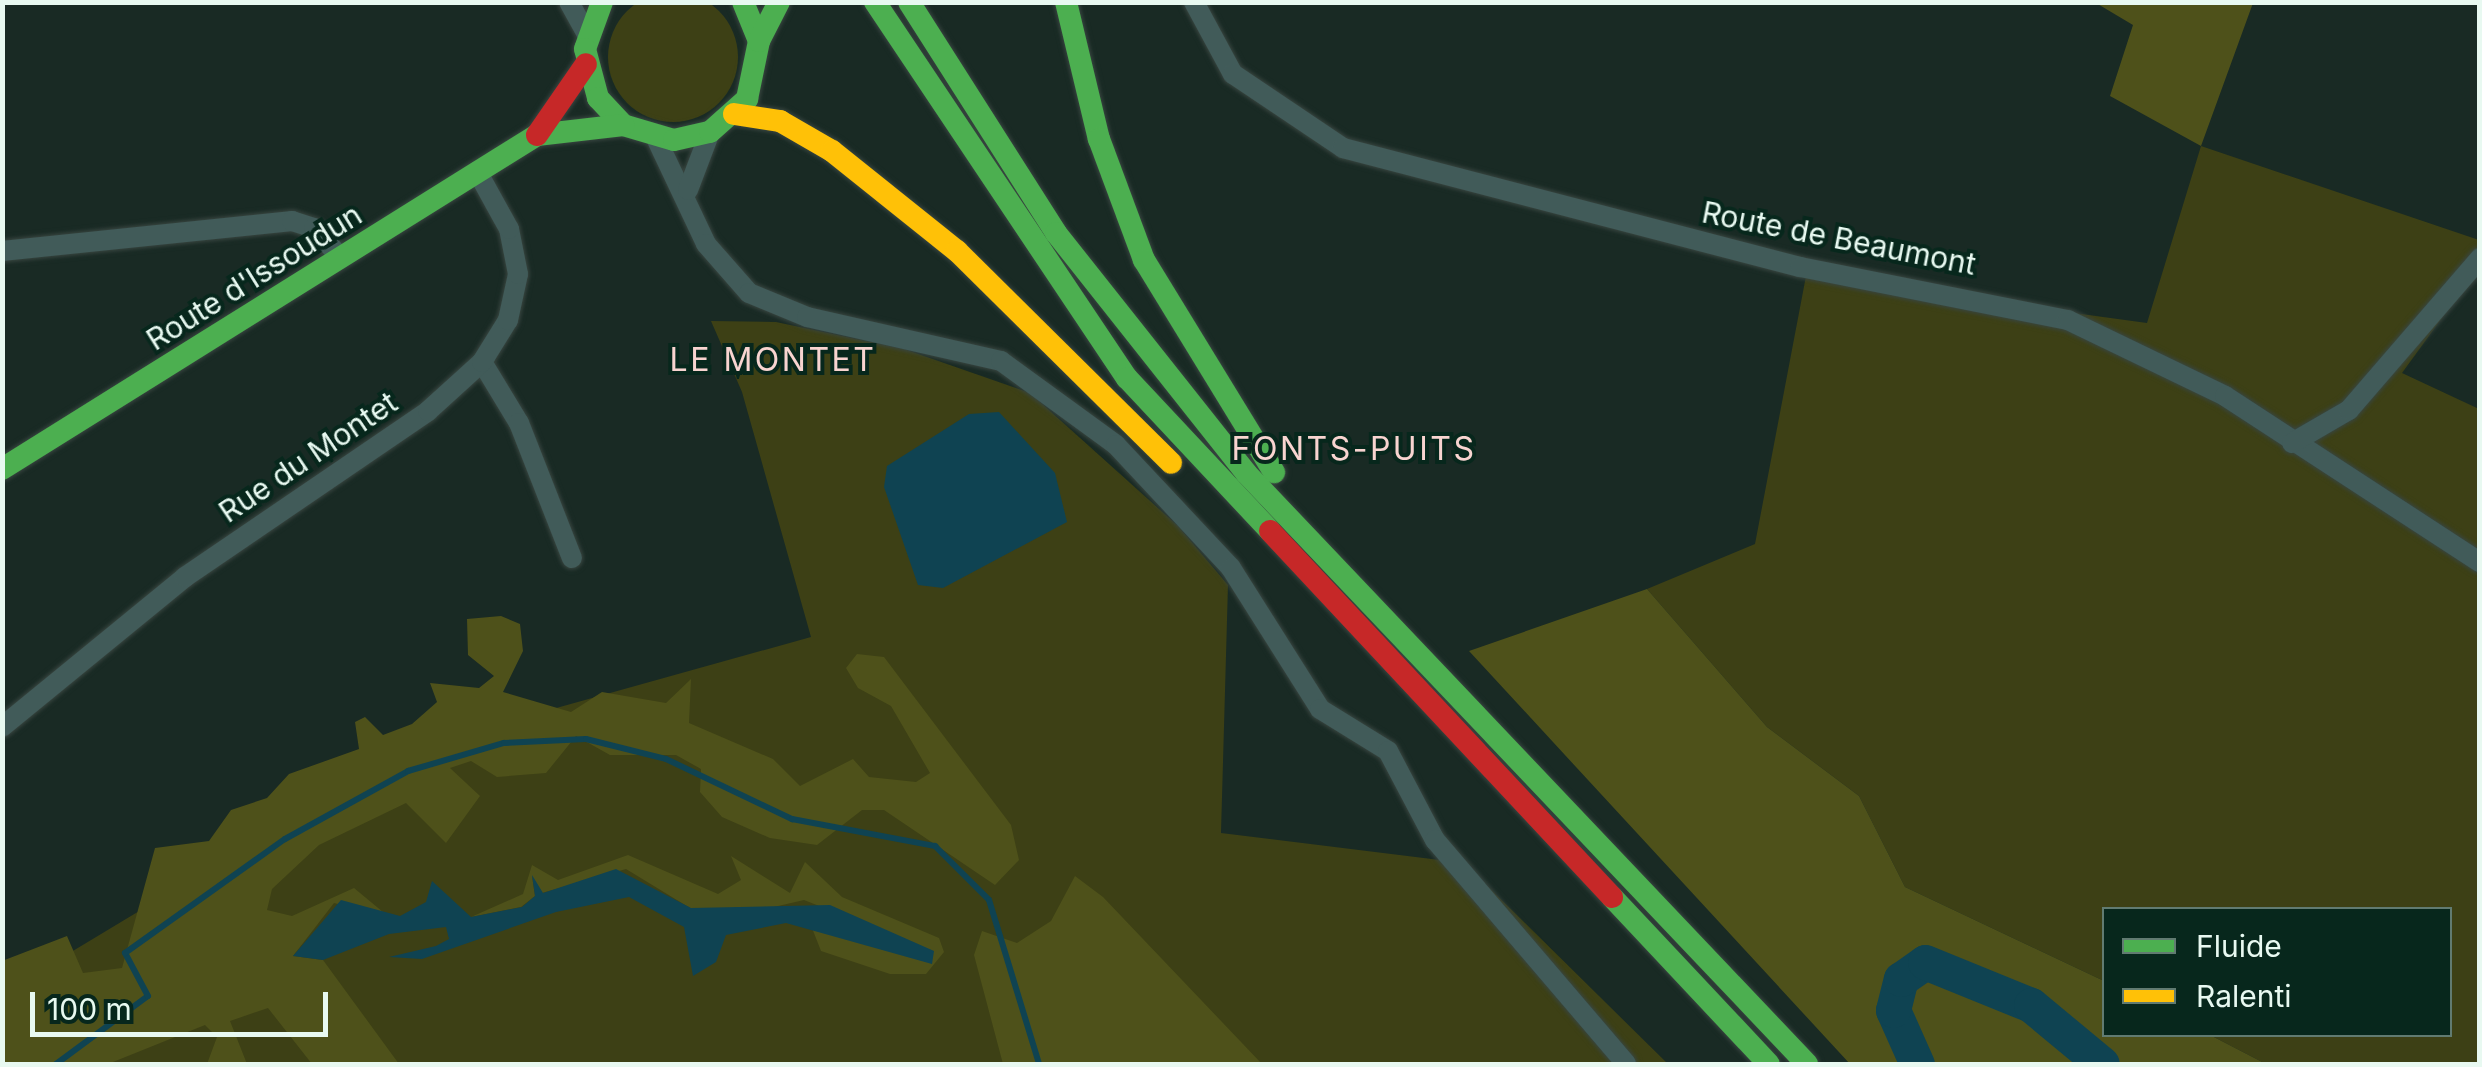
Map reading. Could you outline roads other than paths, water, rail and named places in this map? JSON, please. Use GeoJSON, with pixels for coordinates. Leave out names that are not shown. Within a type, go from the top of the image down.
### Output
{"type":"FeatureCollection","features":[{"type":"Feature","properties":{"kind":"main road"},"geometry":{"type":"LineString","coordinates":[[602,2],[587,34],[586,64],[598,98],[623,124],[656,138],[710,132],[734,114],[755,80],[759,41],[779,2]]}},
{"type":"Feature","properties":{"kind":"main road"},"geometry":{"type":"LineString","coordinates":[[743,2],[759,41]]}},
{"type":"Feature","properties":{"kind":"main road"},"geometry":{"type":"LineString","coordinates":[[874,2],[1116,363],[1336,609],[1769,1064]]}},
{"type":"Feature","properties":{"kind":"main road"},"geometry":{"type":"LineString","coordinates":[[909,2],[1056,234],[1143,348],[1418,654],[1806,1064]]}},
{"type":"Feature","properties":{"kind":"main road"},"geometry":{"type":"LineString","coordinates":[[1066,2],[1120,202],[1179,329],[1286,490],[1381,596],[1418,654]]}},
{"type":"Feature","properties":{"kind":"main road","name":"Route d'Issoudun"},"geometry":{"type":"LineString","coordinates":[[2,469],[527,141],[586,64]]}},
{"type":"Feature","properties":{"kind":"main road"},"geometry":{"type":"LineString","coordinates":[[734,114],[780,121],[832,151],[957,250],[1234,527],[1336,609]]}},
{"type":"Feature","properties":{"kind":"main road","name":"Route d'Issoudun"},"geometry":{"type":"LineString","coordinates":[[527,141],[623,124]]}},
{"type":"Feature","properties":{"kind":"street"},"geometry":{"type":"LineString","coordinates":[[569,2],[587,34]]}},
{"type":"Feature","properties":{"kind":"street","name":"Route de Beaumont"},"geometry":{"type":"LineString","coordinates":[[1194,2],[1233,74],[1344,148],[1800,267],[2068,320],[2225,396],[2480,562]]}},
{"type":"Feature","properties":{"kind":"street"},"geometry":{"type":"LineString","coordinates":[[690,206],[690,170],[710,132]]}},
{"type":"Feature","properties":{"kind":"street"},"geometry":{"type":"LineString","coordinates":[[656,138],[723,268],[764,302],[1001,361],[1116,445],[1231,568],[1320,709],[1388,751],[1435,840],[1626,1064]]}},
{"type":"Feature","properties":{"kind":"street","name":"Rue du Montet"},"geometry":{"type":"LineString","coordinates":[[2,727],[186,578],[428,411],[482,362],[508,320],[518,274],[509,229],[477,172]]}},
{"type":"Feature","properties":{"kind":"street"},"geometry":{"type":"LineString","coordinates":[[2,251],[292,221],[314,228],[342,258]]}},
{"type":"Feature","properties":{"kind":"street"},"geometry":{"type":"LineString","coordinates":[[2292,442],[2350,410],[2480,258]]}},
{"type":"Feature","properties":{"kind":"street"},"geometry":{"type":"LineString","coordinates":[[482,362],[519,423],[572,558]]}},
{"type":"Feature","properties":{"kind":"water"},"geometry":{"type":"Polygon","coordinates":[[[999,412],[1055,473],[1067,522],[943,588],[918,585],[884,487],[887,466],[969,414],[999,412]]]}},
{"type":"Feature","properties":{"kind":"water"},"geometry":{"type":"Polygon","coordinates":[[[616,869],[691,908],[830,905],[934,951],[932,964],[786,923],[726,935],[716,962],[693,976],[684,927],[629,897],[556,912],[422,959],[389,957],[436,946],[449,939],[446,927],[389,934],[323,960],[293,956],[341,900],[400,916],[426,902],[432,881],[471,917],[522,907],[535,896],[532,875],[543,893],[616,869]]]}},
{"type":"Feature","properties":{"kind":"waterway"},"geometry":{"type":"LineString","coordinates":[[56,1064],[148,996],[125,953],[285,839],[408,771],[504,743],[586,739],[666,759],[792,819],[935,846],[989,900],[1039,1064]]}},
{"type":"Feature","properties":{"kind":"waterway"},"geometry":{"type":"LineString","coordinates":[[1917,1064],[1893,1010],[1901,979],[1925,962],[2031,1005],[2102,1064]]}},
{"type":"Feature","properties":{"kind":"district","name":"LE MONTET"},"geometry":{"type":"Point","coordinates":[773,360]}},
{"type":"Feature","properties":{"kind":"district","name":"FONTS-PUITS"},"geometry":{"type":"Point","coordinates":[1354,449]}}]}
